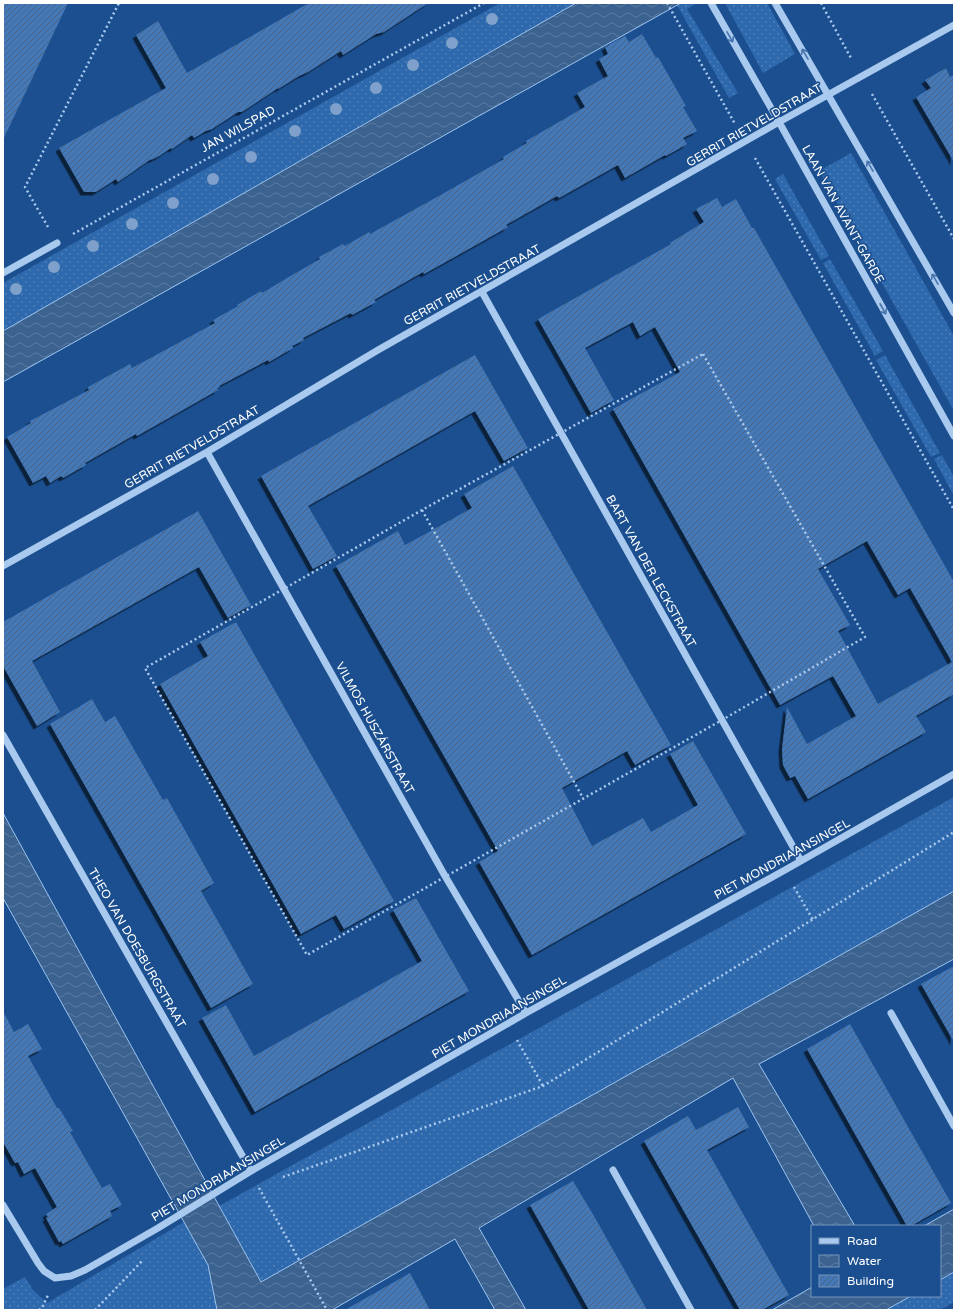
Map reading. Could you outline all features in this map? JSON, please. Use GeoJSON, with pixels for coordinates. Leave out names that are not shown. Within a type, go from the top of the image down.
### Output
{"type":"FeatureCollection","features":[{"type":"Feature","properties":{"kind":"street","name":"LAAN VAN AVANT-GARDE"},"geometry":{"type":"LineString","coordinates":[[711,3],[954,436]]}},
{"type":"Feature","properties":{"kind":"street"},"geometry":{"type":"LineString","coordinates":[[776,3],[954,313]]}},
{"type":"Feature","properties":{"kind":"street","name":"GERRIT RIETVELDSTRAAT"},"geometry":{"type":"LineString","coordinates":[[3,566],[207,452],[378,350],[779,122],[954,25]]}},
{"type":"Feature","properties":{"kind":"street"},"geometry":{"type":"LineString","coordinates":[[3,274],[57,243]]}},
{"type":"Feature","properties":{"kind":"street","name":"BART VAN DER LECKSTRAAT"},"geometry":{"type":"LineString","coordinates":[[482,292],[801,861]]}},
{"type":"Feature","properties":{"kind":"street","name":"VILMOS HUSZÁRSTRAAT"},"geometry":{"type":"LineString","coordinates":[[207,452],[445,876],[526,1013]]}},
{"type":"Feature","properties":{"kind":"street","name":"THEO VAN DOESBURGSTRAAT"},"geometry":{"type":"LineString","coordinates":[[3,735],[251,1171]]}},
{"type":"Feature","properties":{"kind":"street","name":"PIET MONDRIAANSINGEL"},"geometry":{"type":"LineString","coordinates":[[3,1205],[44,1271],[55,1278],[71,1276],[85,1270],[158,1228],[251,1171],[526,1013],[785,870],[954,774]]}},
{"type":"Feature","properties":{"kind":"street"},"geometry":{"type":"LineString","coordinates":[[891,1012],[954,1126]]}},
{"type":"Feature","properties":{"kind":"street"},"geometry":{"type":"LineString","coordinates":[[613,1170],[691,1310]]}},
{"type":"Feature","properties":{"kind":"path"},"geometry":{"type":"LineString","coordinates":[[57,243],[25,187],[119,3]]}},
{"type":"Feature","properties":{"kind":"path","name":"JAN WILSPAD"},"geometry":{"type":"LineString","coordinates":[[57,243],[484,3]]}},
{"type":"Feature","properties":{"kind":"path"},"geometry":{"type":"LineString","coordinates":[[667,3],[954,510]]}},
{"type":"Feature","properties":{"kind":"path"},"geometry":{"type":"LineString","coordinates":[[821,3],[954,239]]}},
{"type":"Feature","properties":{"kind":"path"},"geometry":{"type":"LineString","coordinates":[[703,354],[865,637],[722,720],[307,955],[145,668],[561,432],[703,354]]}},
{"type":"Feature","properties":{"kind":"path"},"geometry":{"type":"LineString","coordinates":[[422,510],[583,798]]}},
{"type":"Feature","properties":{"kind":"path"},"geometry":{"type":"LineString","coordinates":[[280,1178],[543,1086],[954,832]]}},
{"type":"Feature","properties":{"kind":"path"},"geometry":{"type":"LineString","coordinates":[[785,870],[813,920]]}},
{"type":"Feature","properties":{"kind":"path"},"geometry":{"type":"LineString","coordinates":[[508,1024],[543,1086]]}},
{"type":"Feature","properties":{"kind":"path"},"geometry":{"type":"LineString","coordinates":[[265,1184],[258,1186],[326,1310]]}},
{"type":"Feature","properties":{"kind":"path"},"geometry":{"type":"LineString","coordinates":[[95,1310],[158,1245],[158,1228]]}},
{"type":"Feature","properties":{"kind":"shaded area"},"geometry":{"type":"Polygon","coordinates":[[[500,3],[576,3],[3,331],[3,283],[500,3]]]}},
{"type":"Feature","properties":{"kind":"shaded area"},"geometry":{"type":"Polygon","coordinates":[[[681,3],[697,3],[687,9],[738,93],[729,98],[677,5],[681,3]]]}},
{"type":"Feature","properties":{"kind":"shaded area"},"geometry":{"type":"Polygon","coordinates":[[[725,3],[767,3],[795,54],[763,73],[725,3]]]}},
{"type":"Feature","properties":{"kind":"shaded area"},"geometry":{"type":"Polygon","coordinates":[[[851,153],[954,336],[954,411],[819,171],[851,153]]]}},
{"type":"Feature","properties":{"kind":"shaded area"},"geometry":{"type":"Polygon","coordinates":[[[783,174],[829,256],[821,260],[775,179],[783,174]]]}},
{"type":"Feature","properties":{"kind":"shaded area"},"geometry":{"type":"Polygon","coordinates":[[[830,259],[883,351],[875,356],[823,263],[830,259]]]}},
{"type":"Feature","properties":{"kind":"shaded area"},"geometry":{"type":"Polygon","coordinates":[[[885,355],[940,453],[931,457],[876,360],[885,355]]]}},
{"type":"Feature","properties":{"kind":"shaded area"},"geometry":{"type":"Polygon","coordinates":[[[942,455],[954,477],[954,496],[934,459],[942,455]]]}},
{"type":"Feature","properties":{"kind":"shaded area"},"geometry":{"type":"Polygon","coordinates":[[[954,797],[954,891],[261,1282],[219,1206],[954,797]]]}},
{"type":"Feature","properties":{"kind":"shaded area"},"geometry":{"type":"Polygon","coordinates":[[[184,1222],[208,1265],[217,1310],[3,1310],[3,1289],[25,1277],[33,1290],[47,1303],[184,1222]]]}},
{"type":"Feature","properties":{"kind":"shaded area"},"geometry":{"type":"Polygon","coordinates":[[[954,1272],[954,1302],[940,1310],[886,1310],[909,1297],[941,1297],[941,1279],[954,1272]]]}},
{"type":"Feature","properties":{"kind":"water"},"geometry":{"type":"Polygon","coordinates":[[[576,3],[681,3],[3,382],[3,331],[576,3]]]}},
{"type":"Feature","properties":{"kind":"water"},"geometry":{"type":"Polygon","coordinates":[[[3,813],[261,1282],[954,891],[954,959],[759,1064],[854,1225],[813,1225],[733,1078],[479,1228],[526,1310],[495,1310],[455,1239],[332,1310],[217,1310],[208,1265],[3,898],[3,813]]]}},
{"type":"Feature","properties":{"kind":"water"},"geometry":{"type":"Polygon","coordinates":[[[954,1209],[954,1272],[941,1279],[941,1225],[926,1225],[954,1209]]]}},
{"type":"Feature","properties":{"kind":"water"},"geometry":{"type":"Polygon","coordinates":[[[811,1288],[811,1297],[909,1297],[886,1310],[772,1310],[811,1288]]]}},
{"type":"Feature","properties":{"kind":"building"},"geometry":{"type":"Polygon","coordinates":[[[3,3],[68,3],[3,140],[3,3]]]}},
{"type":"Feature","properties":{"kind":"building"},"geometry":{"type":"Polygon","coordinates":[[[309,3],[428,3],[384,32],[376,34],[343,55],[341,51],[212,129],[194,138],[192,135],[172,149],[171,148],[159,156],[151,159],[118,182],[116,179],[96,192],[84,192],[59,148],[166,88],[136,35],[158,21],[187,73],[309,3]]]}},
{"type":"Feature","properties":{"kind":"building"},"geometry":{"type":"Polygon","coordinates":[[[642,34],[656,58],[658,57],[686,106],[683,107],[697,131],[683,138],[687,144],[625,178],[618,165],[559,198],[557,196],[506,225],[508,227],[424,274],[423,272],[374,300],[376,302],[352,315],[351,313],[303,338],[304,340],[292,346],[293,348],[269,362],[268,360],[219,386],[220,387],[217,388],[218,390],[137,436],[136,434],[85,463],[86,465],[63,478],[61,476],[50,483],[46,476],[33,483],[7,437],[31,423],[30,421],[89,390],[88,387],[130,364],[132,368],[215,323],[213,320],[261,291],[262,293],[320,259],[319,257],[343,244],[345,246],[369,232],[370,234],[504,159],[503,157],[527,143],[526,141],[585,107],[577,93],[608,76],[599,59],[608,54],[605,47],[625,36],[629,42],[642,34]]]}},
{"type":"Feature","properties":{"kind":"building"},"geometry":{"type":"Polygon","coordinates":[[[946,68],[950,77],[954,75],[954,162],[916,97],[931,88],[925,80],[946,68]]]}},
{"type":"Feature","properties":{"kind":"building"},"geometry":{"type":"Polygon","coordinates":[[[717,198],[722,207],[736,199],[752,228],[754,228],[954,582],[954,694],[916,716],[926,732],[808,799],[795,776],[790,778],[783,765],[782,749],[787,707],[807,744],[856,716],[833,676],[780,705],[613,409],[680,372],[655,327],[640,336],[633,322],[585,348],[614,400],[591,413],[538,319],[671,244],[670,243],[704,222],[696,209],[717,198]],[[867,541],[818,569],[850,625],[838,631],[878,704],[952,662],[910,588],[898,595],[867,541]]]}},
{"type":"Feature","properties":{"kind":"building"},"geometry":{"type":"Polygon","coordinates":[[[475,355],[528,448],[504,461],[475,411],[308,506],[337,556],[313,569],[261,476],[475,355]]]}},
{"type":"Feature","properties":{"kind":"building"},"geometry":{"type":"Polygon","coordinates":[[[513,466],[671,745],[635,765],[627,751],[562,788],[592,846],[643,818],[651,832],[698,805],[670,754],[693,741],[746,834],[532,955],[479,862],[498,851],[336,566],[398,531],[405,545],[472,508],[464,494],[513,466]]]}},
{"type":"Feature","properties":{"kind":"building"},"geometry":{"type":"Polygon","coordinates":[[[198,511],[251,605],[228,618],[199,567],[32,661],[60,712],[37,726],[3,666],[3,622],[198,511]]]}},
{"type":"Feature","properties":{"kind":"building"},"geometry":{"type":"Polygon","coordinates":[[[236,622],[394,901],[344,929],[336,915],[301,934],[160,684],[208,656],[200,642],[236,622]]]}},
{"type":"Feature","properties":{"kind":"building"},"geometry":{"type":"Polygon","coordinates":[[[92,699],[105,722],[115,716],[163,800],[167,798],[214,883],[201,891],[253,984],[211,1008],[50,724],[92,699]]]}},
{"type":"Feature","properties":{"kind":"building"},"geometry":{"type":"Polygon","coordinates":[[[416,898],[469,991],[255,1112],[202,1018],[226,1005],[254,1056],[422,961],[393,910],[416,898]]]}},
{"type":"Feature","properties":{"kind":"building"},"geometry":{"type":"Polygon","coordinates":[[[954,966],[954,1042],[921,984],[954,966]]]}},
{"type":"Feature","properties":{"kind":"building"},"geometry":{"type":"Polygon","coordinates":[[[3,1011],[14,1032],[28,1024],[42,1049],[28,1056],[57,1108],[59,1108],[73,1131],[70,1132],[102,1188],[110,1184],[122,1205],[110,1211],[112,1216],[63,1244],[61,1241],[59,1242],[46,1218],[48,1217],[46,1214],[57,1207],[35,1168],[24,1174],[18,1162],[15,1163],[3,1142],[3,1011]]]}},
{"type":"Feature","properties":{"kind":"building"},"geometry":{"type":"Polygon","coordinates":[[[850,1024],[951,1203],[913,1225],[906,1225],[807,1049],[850,1024]]]}},
{"type":"Feature","properties":{"kind":"building"},"geometry":{"type":"Polygon","coordinates":[[[738,1107],[749,1127],[707,1150],[789,1295],[762,1310],[740,1310],[644,1141],[688,1116],[696,1130],[738,1107]]]}},
{"type":"Feature","properties":{"kind":"building"},"geometry":{"type":"Polygon","coordinates":[[[573,1181],[647,1310],[589,1310],[530,1205],[573,1181]]]}},
{"type":"Feature","properties":{"kind":"building"},"geometry":{"type":"Polygon","coordinates":[[[410,1273],[430,1310],[345,1310],[410,1273]]]}}]}
